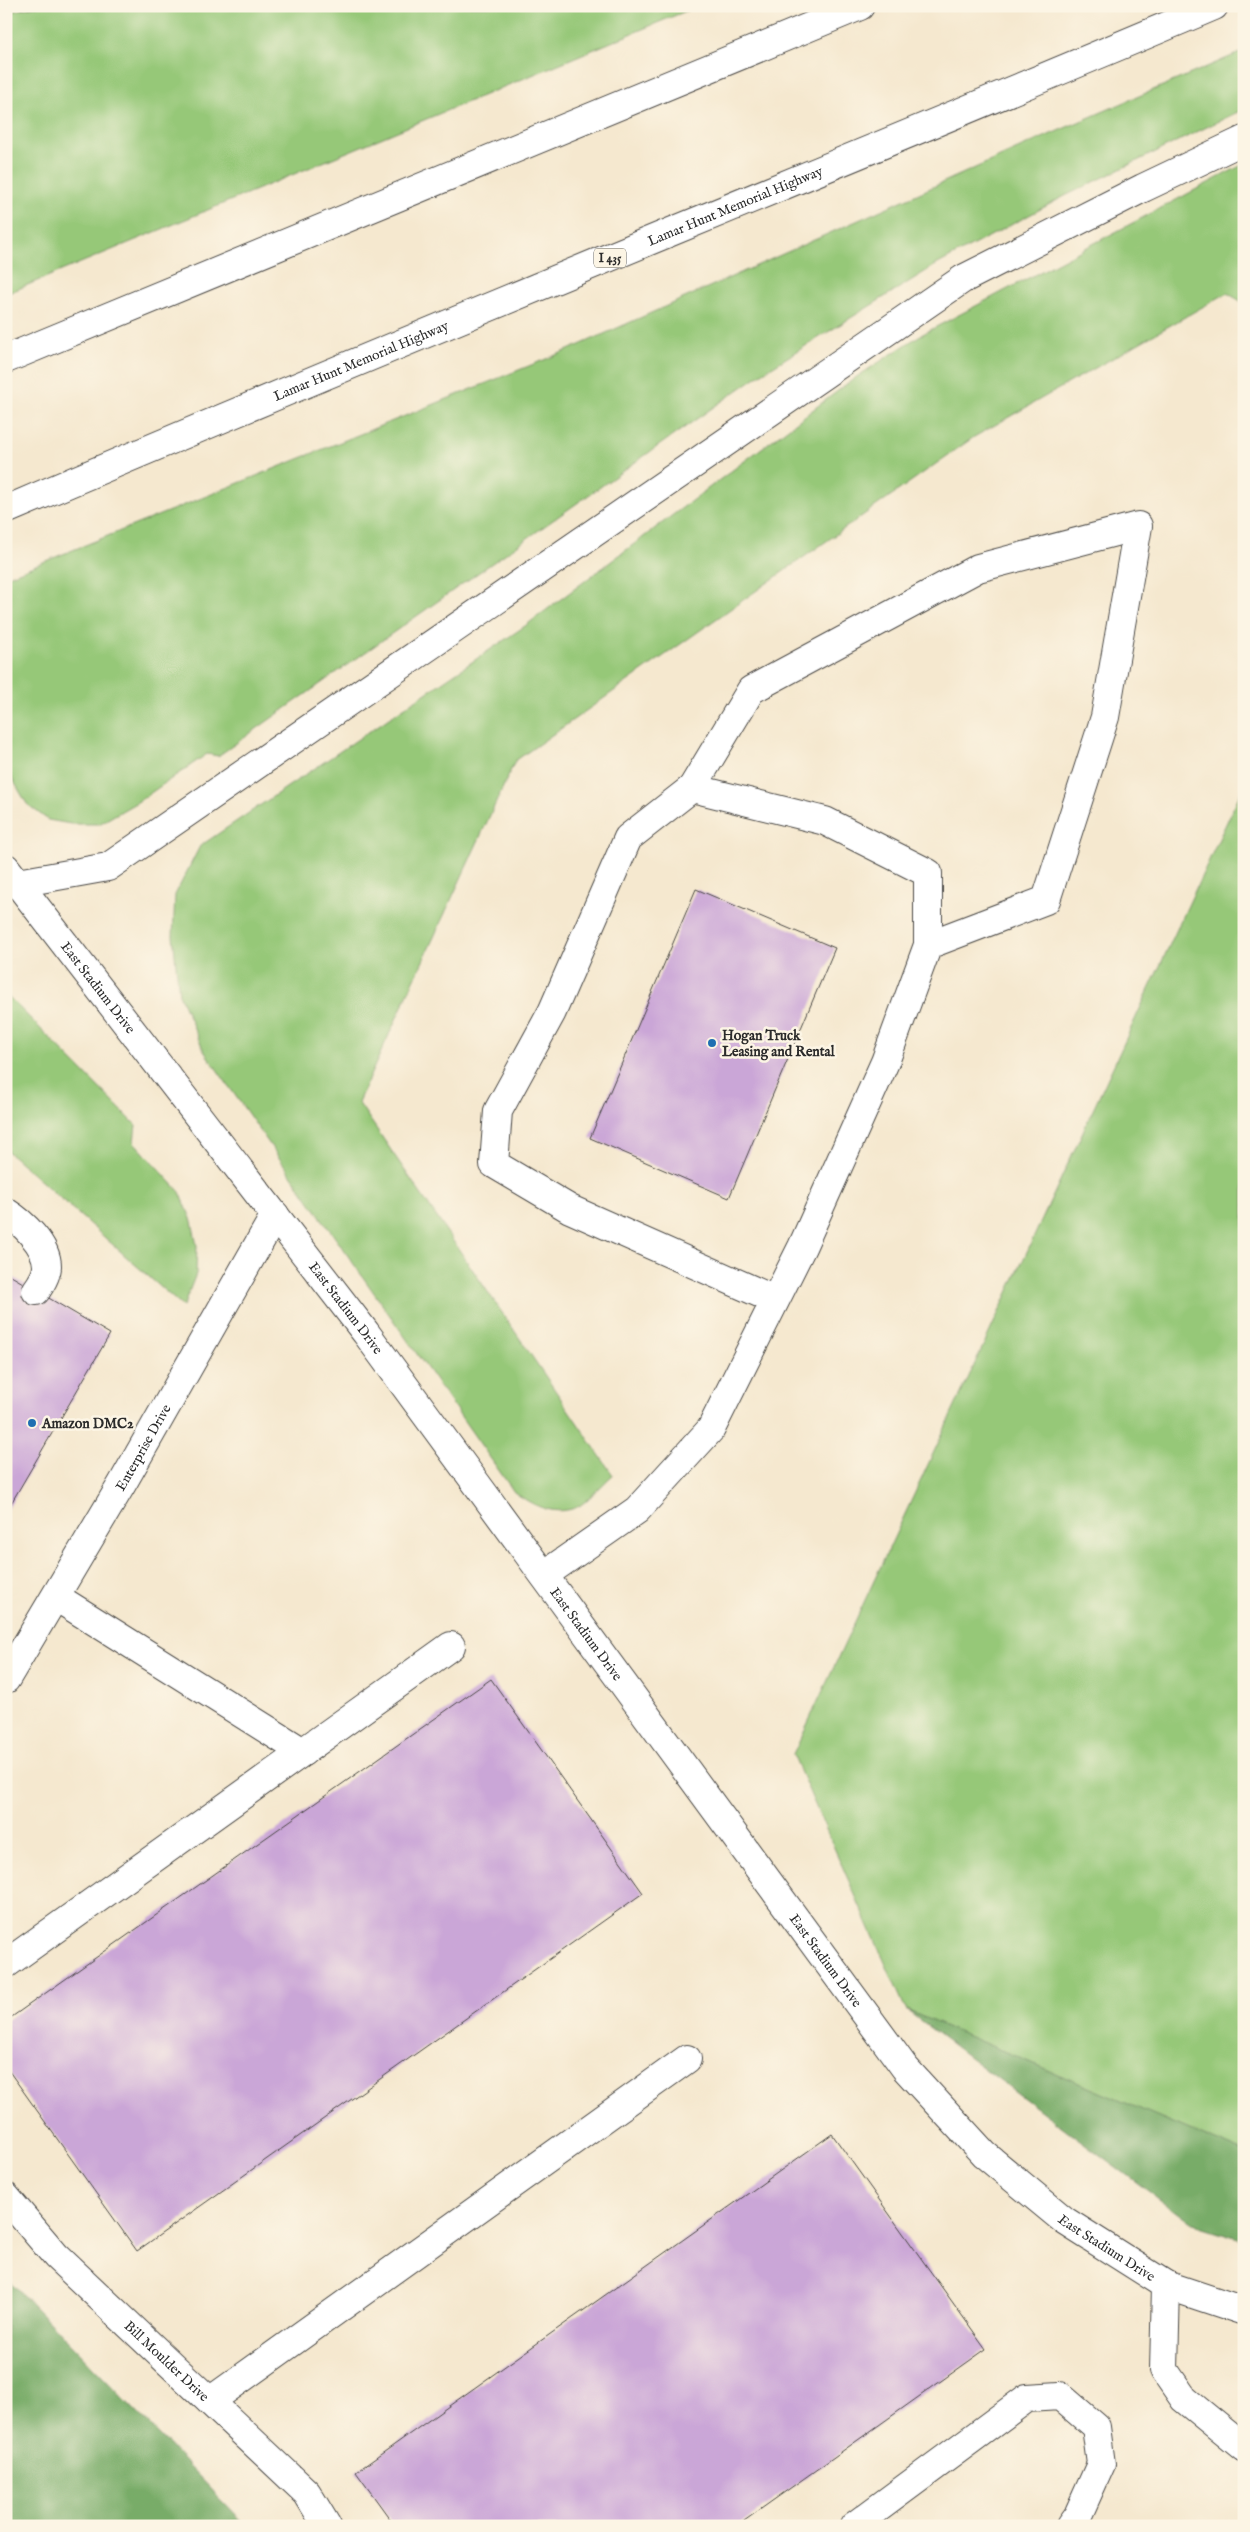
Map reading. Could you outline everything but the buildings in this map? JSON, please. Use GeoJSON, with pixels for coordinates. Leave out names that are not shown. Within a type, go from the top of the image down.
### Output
{"type":"FeatureCollection","features":[{"type":"Feature","properties":{"kind":"main road"},"geometry":{"type":"LineString","coordinates":[[6,359],[860,6]]}},
{"type":"Feature","properties":{"kind":"main road","name":"Lamar Hunt Memorial Highway"},"geometry":{"type":"LineString","coordinates":[[6,510],[256,403],[916,132],[1214,6]]}},
{"type":"Feature","properties":{"kind":"main road"},"geometry":{"type":"LineString","coordinates":[[12,875],[108,867],[963,279],[1143,188],[1244,140]]}},
{"type":"Feature","properties":{"kind":"main road"},"geometry":{"type":"LineString","coordinates":[[775,1300],[570,1208],[494,1164],[498,1111],[552,1012],[628,838],[692,788],[751,690],[978,568],[1138,526],[1105,717],[1046,900],[928,945]]}},
{"type":"Feature","properties":{"kind":"main road"},"geometry":{"type":"LineString","coordinates":[[544,1575],[637,1510],[711,1429],[802,1247],[885,1062],[928,945],[928,873],[825,821],[692,788]]}},
{"type":"Feature","properties":{"kind":"main road","name":"East Stadium Drive"},"geometry":{"type":"LineString","coordinates":[[12,875],[366,1333],[905,2068],[984,2154],[1065,2221],[1166,2285],[1244,2311]]}},
{"type":"Feature","properties":{"kind":"main road"},"geometry":{"type":"LineString","coordinates":[[6,1212],[18,1219],[43,1250],[47,1266],[43,1280],[36,1291]]}},
{"type":"Feature","properties":{"kind":"main road","name":"Enterprise Drive"},"geometry":{"type":"LineString","coordinates":[[6,1679],[56,1597],[275,1215]]}},
{"type":"Feature","properties":{"kind":"main road"},"geometry":{"type":"LineString","coordinates":[[56,1597],[303,1752]]}},
{"type":"Feature","properties":{"kind":"main road"},"geometry":{"type":"LineString","coordinates":[[6,1964],[451,1646]]}},
{"type":"Feature","properties":{"kind":"main road"},"geometry":{"type":"LineString","coordinates":[[210,2401],[687,2059]]}},
{"type":"Feature","properties":{"kind":"main road","name":"Bill Moulder Drive"},"geometry":{"type":"LineString","coordinates":[[6,2197],[56,2256],[308,2493],[327,2526]]}},
{"type":"Feature","properties":{"kind":"main road"},"geometry":{"type":"LineString","coordinates":[[1166,2285],[1164,2370],[1184,2398],[1244,2448]]}},
{"type":"Feature","properties":{"kind":"main road"},"geometry":{"type":"LineString","coordinates":[[854,2526],[1027,2398],[1060,2396],[1096,2427],[1101,2464],[1078,2515],[1070,2526]]}},
{"type":"Feature","properties":{"kind":"green space"},"geometry":{"type":"Polygon","coordinates":[[[35,6],[698,6],[6,294],[6,13],[35,6]]]}},
{"type":"Feature","properties":{"kind":"green space"},"geometry":{"type":"Polygon","coordinates":[[[1244,51],[1244,109],[1065,196],[936,265],[762,373],[218,756],[207,754],[139,801],[99,824],[71,824],[48,820],[27,804],[6,768],[6,577],[566,351],[1060,130],[1244,51]]]}},
{"type":"Feature","properties":{"kind":"green space"},"geometry":{"type":"Polygon","coordinates":[[[1244,164],[1244,303],[1227,293],[974,437],[515,761],[358,1102],[613,1475],[584,1503],[575,1508],[558,1511],[535,1505],[514,1492],[204,1051],[179,994],[173,936],[175,895],[200,846],[525,626],[855,378],[919,336],[1244,164]]]}},
{"type":"Feature","properties":{"kind":"green space"},"geometry":{"type":"Polygon","coordinates":[[[1244,785],[1244,2153],[906,2010],[793,1755],[1244,785]]]}},
{"type":"Feature","properties":{"kind":"green space"},"geometry":{"type":"Polygon","coordinates":[[[6,994],[136,1125],[134,1142],[180,1192],[192,1221],[197,1246],[196,1274],[183,1307],[6,1150],[6,994]]]}},
{"type":"Feature","properties":{"kind":"green space"},"geometry":{"type":"Polygon","coordinates":[[[906,2010],[1244,2153],[1244,2240],[1191,2223],[906,2010]]]}},
{"type":"Feature","properties":{"kind":"green space"},"geometry":{"type":"Polygon","coordinates":[[[6,2277],[247,2526],[6,2526],[6,2277]]]}},
{"type":"Feature","properties":{"kind":"place","name":"Hogan Truck Leasing and Rental"},"geometry":{"type":"Point","coordinates":[712,1043]}},
{"type":"Feature","properties":{"kind":"place","name":"Amazon DMC2"},"geometry":{"type":"Point","coordinates":[32,1423]}}]}
